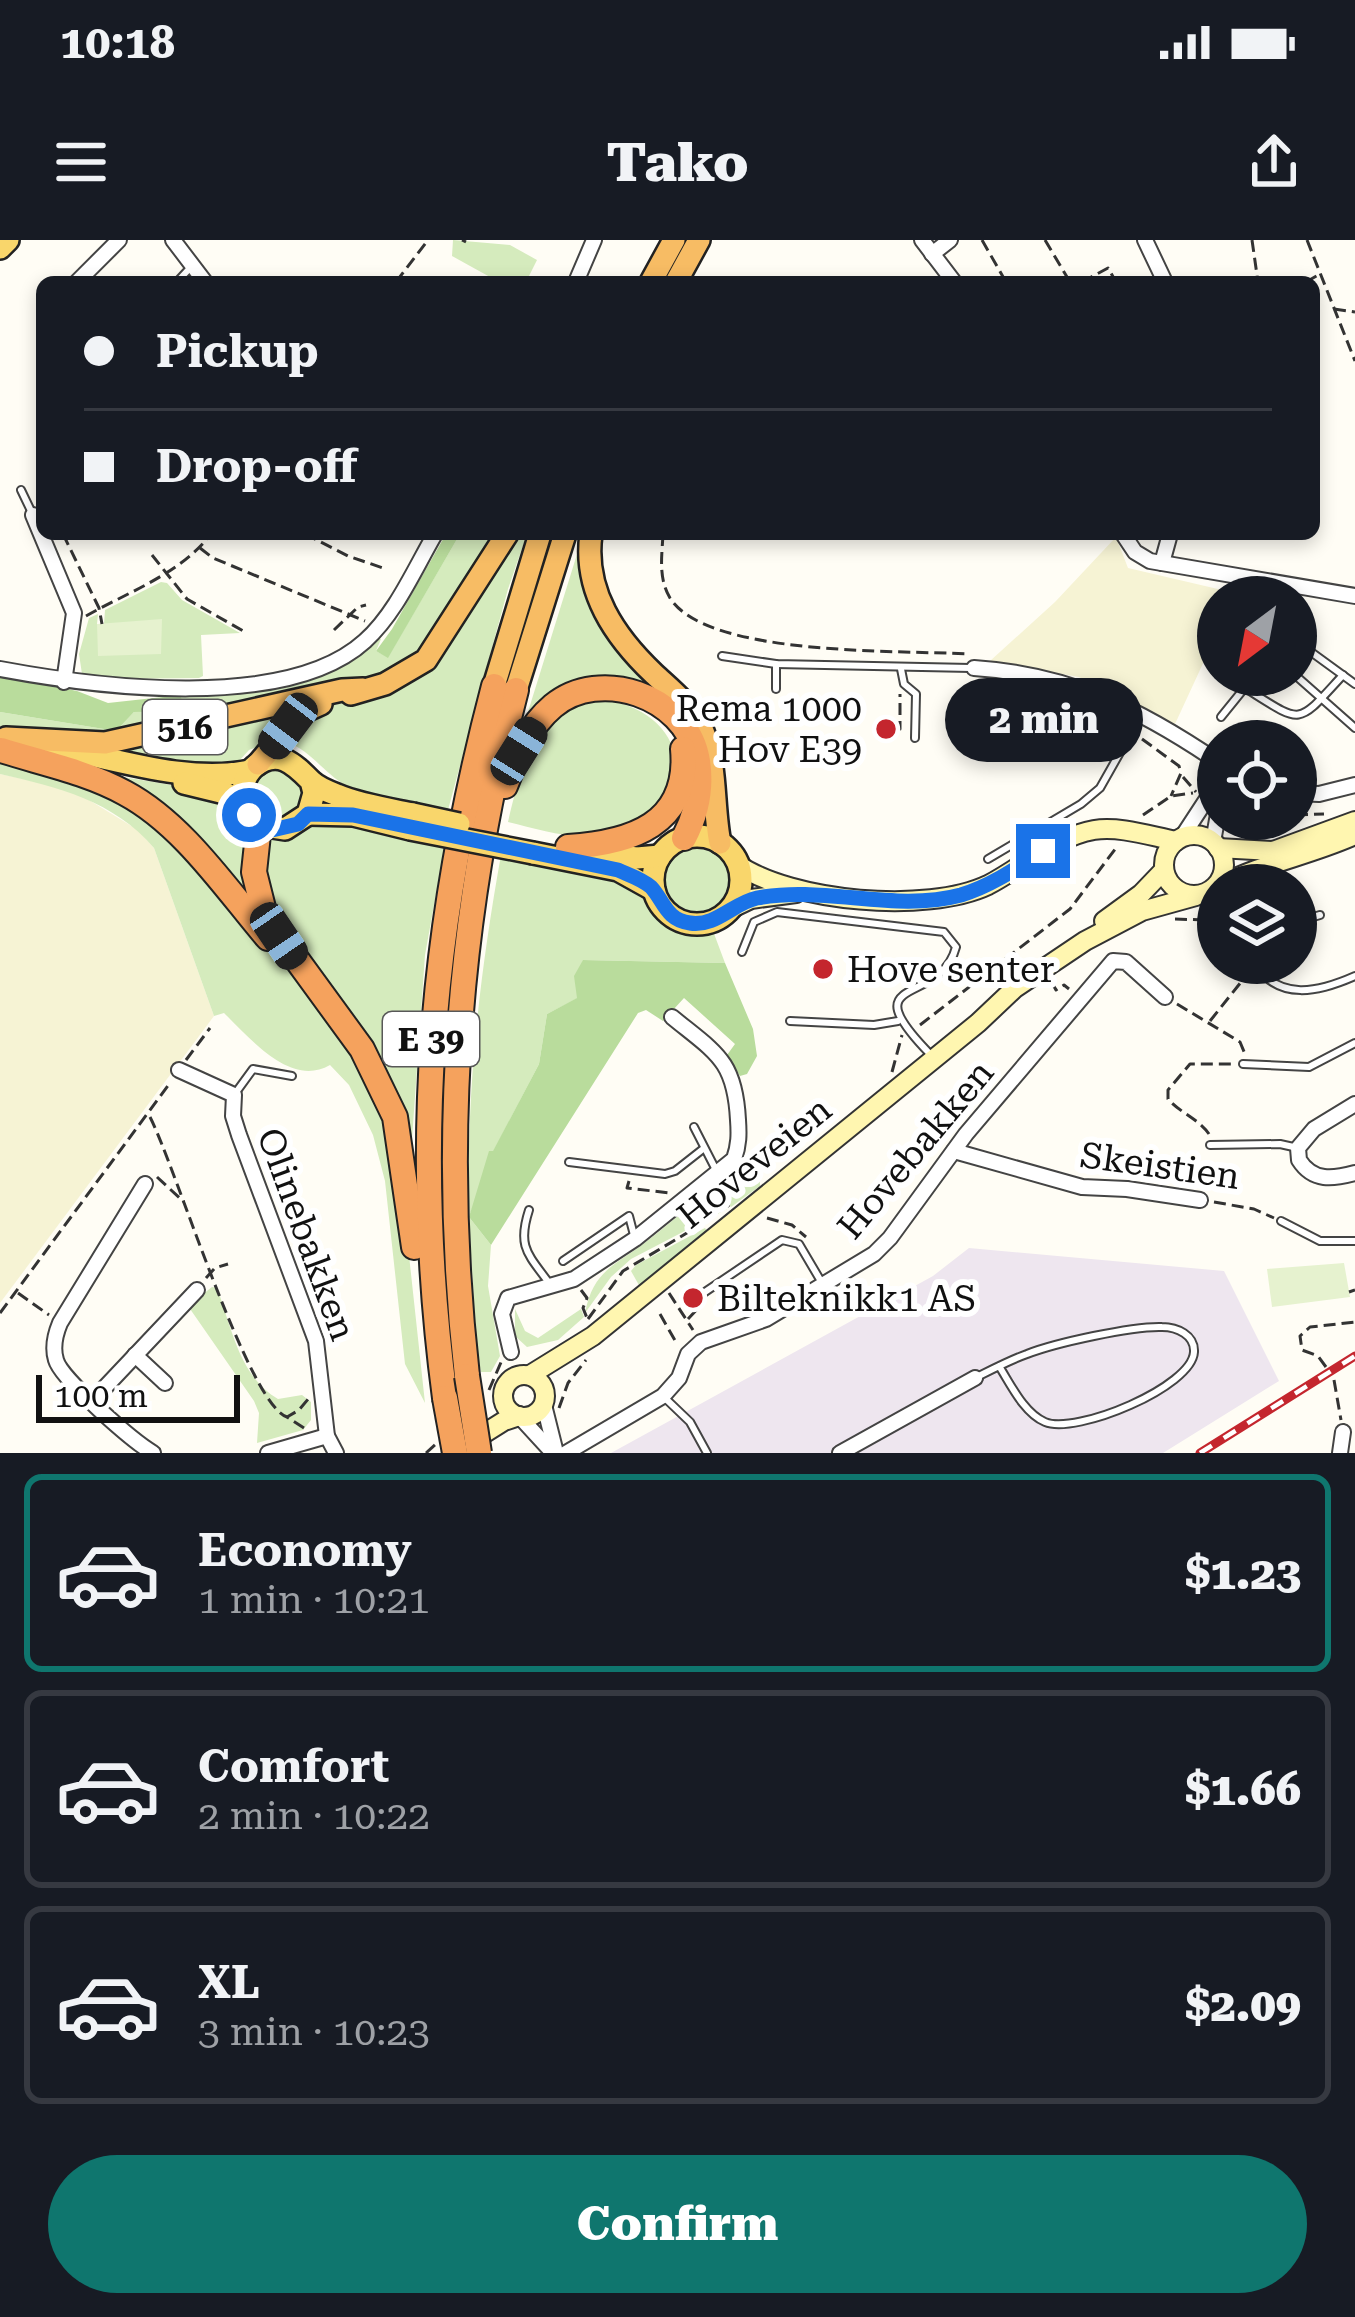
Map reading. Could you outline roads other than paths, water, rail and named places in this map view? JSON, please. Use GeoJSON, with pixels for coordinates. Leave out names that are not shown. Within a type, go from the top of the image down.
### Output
{"type":"FeatureCollection","features":[{"type":"Feature","properties":{"kind":"highway"},"geometry":{"type":"LineString","coordinates":[[654,276],[674,240]]}},
{"type":"Feature","properties":{"kind":"highway"},"geometry":{"type":"LineString","coordinates":[[679,276],[699,240]]}},
{"type":"Feature","properties":{"kind":"highway"},"geometry":{"type":"LineString","coordinates":[[254,767],[302,713],[385,685],[426,660],[503,540]]}},
{"type":"Feature","properties":{"kind":"highway","name":"E 39"},"geometry":{"type":"LineString","coordinates":[[479,1453],[456,1254],[454,1107],[476,886],[505,688],[539,540]]}},
{"type":"Feature","properties":{"kind":"highway","name":"E 39"},"geometry":{"type":"LineString","coordinates":[[447,1451],[429,1249],[426,1155],[431,1039],[454,852],[505,688],[564,540]]}},
{"type":"Feature","properties":{"kind":"highway"},"geometry":{"type":"LineString","coordinates":[[591,540],[590,562],[603,611],[640,661],[690,708],[705,734],[721,843]]}},
{"type":"Feature","properties":{"kind":"highway","name":"516"},"geometry":{"type":"LineString","coordinates":[[2,744],[105,743],[363,689]]}},
{"type":"Feature","properties":{"kind":"highway","name":"E 39"},"geometry":{"type":"LineString","coordinates":[[476,886],[519,751],[553,706],[583,690],[623,689],[662,706],[681,729]]}},
{"type":"Feature","properties":{"kind":"highway"},"geometry":{"type":"LineString","coordinates":[[681,729],[692,742],[698,776],[696,809],[684,838]]}},
{"type":"Feature","properties":{"kind":"highway"},"geometry":{"type":"LineString","coordinates":[[568,848],[629,839],[660,819],[683,775],[681,729]]}},
{"type":"Feature","properties":{"kind":"highway","name":"E 39"},"geometry":{"type":"LineString","coordinates":[[2,744],[128,794],[183,840],[272,943],[301,968]]}},
{"type":"Feature","properties":{"kind":"highway","name":"E 39"},"geometry":{"type":"LineString","coordinates":[[259,825],[254,872],[265,916],[362,1048],[395,1117],[430,1372],[445,1398]]}},
{"type":"Feature","properties":{"kind":"main road"},"geometry":{"type":"LineString","coordinates":[[0,248],[8,240]]}},
{"type":"Feature","properties":{"kind":"main road","name":"516"},"geometry":{"type":"LineString","coordinates":[[2,744],[200,775],[281,758],[294,762],[311,782],[411,822]]}},
{"type":"Feature","properties":{"kind":"main road","name":"516"},"geometry":{"type":"LineString","coordinates":[[2,744],[197,785],[243,803],[259,825],[285,829],[308,814],[411,822],[534,846],[618,870],[654,890],[667,913],[679,920],[705,923],[728,910]]}},
{"type":"Feature","properties":{"kind":"main road","name":"516"},"geometry":{"type":"LineString","coordinates":[[243,803],[244,781],[254,767]]}},
{"type":"Feature","properties":{"kind":"main road"},"geometry":{"type":"LineString","coordinates":[[308,814],[314,793],[311,782]]}},
{"type":"Feature","properties":{"kind":"main road"},"geometry":{"type":"LineString","coordinates":[[654,890],[660,856],[684,838],[696,836],[721,843],[756,877],[807,891],[910,901],[957,896],[985,886],[1066,838],[1198,836],[1216,845],[1273,851],[1347,816]]}},
{"type":"Feature","properties":{"kind":"main road","name":"Hoveveien"},"geometry":{"type":"LineString","coordinates":[[1273,864],[1355,835]]}},
{"type":"Feature","properties":{"kind":"main road"},"geometry":{"type":"LineString","coordinates":[[1115,838],[1164,866],[1178,892],[1197,890]]}},
{"type":"Feature","properties":{"kind":"main road"},"geometry":{"type":"LineString","coordinates":[[1164,866],[1179,839]]}},
{"type":"Feature","properties":{"kind":"main road"},"geometry":{"type":"LineString","coordinates":[[1216,845],[1221,864]]}},
{"type":"Feature","properties":{"kind":"main road","name":"516"},"geometry":{"type":"LineString","coordinates":[[534,846],[619,858],[660,856]]}},
{"type":"Feature","properties":{"kind":"main road"},"geometry":{"type":"LineString","coordinates":[[728,910],[739,892],[737,863]]}},
{"type":"Feature","properties":{"kind":"main road","name":"Hoveveien"},"geometry":{"type":"LineString","coordinates":[[956,1037],[1021,969],[1109,918],[1164,866]]}},
{"type":"Feature","properties":{"kind":"main road"},"geometry":{"type":"LineString","coordinates":[[728,910],[751,899],[807,891]]}},
{"type":"Feature","properties":{"kind":"main road","name":"Hoveveien"},"geometry":{"type":"LineString","coordinates":[[530,1375],[1015,988],[1085,941],[1142,911],[1197,894]]}},
{"type":"Feature","properties":{"kind":"main road","name":"Hoveveien"},"geometry":{"type":"LineString","coordinates":[[544,1399],[588,1329]]}},
{"type":"Feature","properties":{"kind":"main road"},"geometry":{"type":"LineString","coordinates":[[515,1376],[538,1379],[544,1399],[535,1414],[519,1416],[447,1451],[479,1423],[515,1376]]}},
{"type":"Feature","properties":{"kind":"main road"},"geometry":{"type":"LineString","coordinates":[[505,1388],[505,1404],[519,1416]]}},
{"type":"Feature","properties":{"kind":"street"},"geometry":{"type":"LineString","coordinates":[[82,276],[119,240]]}},
{"type":"Feature","properties":{"kind":"street"},"geometry":{"type":"LineString","coordinates":[[173,240],[200,276]]}},
{"type":"Feature","properties":{"kind":"street"},"geometry":{"type":"LineString","coordinates":[[579,276],[594,240]]}},
{"type":"Feature","properties":{"kind":"street"},"geometry":{"type":"LineString","coordinates":[[922,240],[949,276]]}},
{"type":"Feature","properties":{"kind":"street"},"geometry":{"type":"LineString","coordinates":[[932,254],[950,240]]}},
{"type":"Feature","properties":{"kind":"street"},"geometry":{"type":"LineString","coordinates":[[1145,240],[1162,276]]}},
{"type":"Feature","properties":{"kind":"street"},"geometry":{"type":"LineString","coordinates":[[48,540],[74,613],[64,682]]}},
{"type":"Feature","properties":{"kind":"street"},"geometry":{"type":"LineString","coordinates":[[0,670],[100,687],[178,688],[249,683],[315,671],[353,652],[379,627],[431,540]]}},
{"type":"Feature","properties":{"kind":"street"},"geometry":{"type":"LineString","coordinates":[[1128,540],[1141,557],[1162,563],[1355,596]]}},
{"type":"Feature","properties":{"kind":"street"},"geometry":{"type":"LineString","coordinates":[[1162,563],[1168,540]]}},
{"type":"Feature","properties":{"kind":"street"},"geometry":{"type":"LineString","coordinates":[[975,662],[1078,685],[1197,749]]}},
{"type":"Feature","properties":{"kind":"street"},"geometry":{"type":"LineString","coordinates":[[1317,794],[1355,785]]}},
{"type":"Feature","properties":{"kind":"street"},"geometry":{"type":"LineString","coordinates":[[1179,839],[1197,813]]}},
{"type":"Feature","properties":{"kind":"street"},"geometry":{"type":"LineString","coordinates":[[1216,840],[1216,845]]}},
{"type":"Feature","properties":{"kind":"street","name":"Hovebakken"},"geometry":{"type":"LineString","coordinates":[[566,1453],[663,1396],[679,1378],[688,1354],[701,1342],[749,1328],[859,1264],[890,1238],[954,1150],[1113,961],[1126,962],[1166,997]]}},
{"type":"Feature","properties":{"kind":"street"},"geometry":{"type":"LineString","coordinates":[[512,1352],[503,1305],[513,1295],[574,1279],[635,1239],[734,1159],[739,1141],[734,1079],[716,1053],[672,1017]]}},
{"type":"Feature","properties":{"kind":"street","name":"Olinebakken"},"geometry":{"type":"LineString","coordinates":[[178,1070],[235,1095],[233,1116],[239,1135],[308,1317],[324,1387],[327,1436],[336,1453]]}},
{"type":"Feature","properties":{"kind":"street"},"geometry":{"type":"LineString","coordinates":[[1355,1104],[1314,1129],[1298,1148],[1299,1160],[1314,1175],[1324,1179],[1355,1173]]}},
{"type":"Feature","properties":{"kind":"street","name":"Skeistien"},"geometry":{"type":"LineString","coordinates":[[954,1150],[1082,1187],[1200,1200]]}},
{"type":"Feature","properties":{"kind":"street"},"geometry":{"type":"LineString","coordinates":[[146,1184],[54,1340],[55,1359],[62,1372],[153,1453]]}},
{"type":"Feature","properties":{"kind":"street"},"geometry":{"type":"LineString","coordinates":[[93,1400],[196,1290]]}},
{"type":"Feature","properties":{"kind":"street"},"geometry":{"type":"LineString","coordinates":[[135,1355],[165,1383]]}},
{"type":"Feature","properties":{"kind":"street"},"geometry":{"type":"LineString","coordinates":[[840,1453],[975,1378]]}},
{"type":"Feature","properties":{"kind":"street"},"geometry":{"type":"LineString","coordinates":[[544,1399],[554,1453]]}},
{"type":"Feature","properties":{"kind":"street"},"geometry":{"type":"LineString","coordinates":[[519,1416],[554,1453]]}},
{"type":"Feature","properties":{"kind":"street"},"geometry":{"type":"LineString","coordinates":[[1340,1453],[1343,1432]]}},
{"type":"Feature","properties":{"kind":"street"},"geometry":{"type":"LineString","coordinates":[[268,1453],[327,1436]]}},
{"type":"Feature","properties":{"kind":"lane"},"geometry":{"type":"LineString","coordinates":[[183,276],[192,266]]}},
{"type":"Feature","properties":{"kind":"lane"},"geometry":{"type":"LineString","coordinates":[[21,490],[36,510]]}},
{"type":"Feature","properties":{"kind":"lane"},"geometry":{"type":"LineString","coordinates":[[722,656],[776,664],[901,668],[975,662]]}},
{"type":"Feature","properties":{"kind":"lane"},"geometry":{"type":"LineString","coordinates":[[1317,656],[1355,684]]}},
{"type":"Feature","properties":{"kind":"lane"},"geometry":{"type":"LineString","coordinates":[[776,664],[776,689]]}},
{"type":"Feature","properties":{"kind":"lane"},"geometry":{"type":"LineString","coordinates":[[901,668],[904,684],[916,694],[915,738]]}},
{"type":"Feature","properties":{"kind":"lane"},"geometry":{"type":"LineString","coordinates":[[1258,696],[1293,717],[1307,714],[1343,674]]}},
{"type":"Feature","properties":{"kind":"lane"},"geometry":{"type":"LineString","coordinates":[[1317,695],[1355,728]]}},
{"type":"Feature","properties":{"kind":"lane"},"geometry":{"type":"LineString","coordinates":[[1221,717],[1238,696]]}},
{"type":"Feature","properties":{"kind":"lane"},"geometry":{"type":"LineString","coordinates":[[988,860],[1100,788],[1141,716]]}},
{"type":"Feature","properties":{"kind":"lane"},"geometry":{"type":"LineString","coordinates":[[742,952],[754,922],[777,912],[937,929],[954,941],[954,955],[941,973],[902,996],[898,1021]]}},
{"type":"Feature","properties":{"kind":"lane"},"geometry":{"type":"LineString","coordinates":[[1279,984],[1301,993],[1315,992],[1355,976]]}},
{"type":"Feature","properties":{"kind":"lane"},"geometry":{"type":"LineString","coordinates":[[790,1021],[898,1021]]}},
{"type":"Feature","properties":{"kind":"lane"},"geometry":{"type":"LineString","coordinates":[[898,1021],[932,1057]]}},
{"type":"Feature","properties":{"kind":"lane"},"geometry":{"type":"LineString","coordinates":[[1243,1064],[1310,1067],[1355,1043]]}},
{"type":"Feature","properties":{"kind":"lane"},"geometry":{"type":"LineString","coordinates":[[235,1095],[253,1070],[292,1076]]}},
{"type":"Feature","properties":{"kind":"lane"},"geometry":{"type":"LineString","coordinates":[[694,1127],[713,1177]]}},
{"type":"Feature","properties":{"kind":"lane"},"geometry":{"type":"LineString","coordinates":[[1210,1145],[1298,1148]]}},
{"type":"Feature","properties":{"kind":"lane"},"geometry":{"type":"LineString","coordinates":[[569,1162],[632,1172],[675,1171],[703,1149]]}},
{"type":"Feature","properties":{"kind":"lane"},"geometry":{"type":"LineString","coordinates":[[529,1210],[522,1231],[523,1248],[551,1286]]}},
{"type":"Feature","properties":{"kind":"lane"},"geometry":{"type":"LineString","coordinates":[[562,1261],[629,1216],[635,1239]]}},
{"type":"Feature","properties":{"kind":"lane","name":"Skeistien"},"geometry":{"type":"LineString","coordinates":[[1281,1221],[1320,1241],[1355,1241]]}},
{"type":"Feature","properties":{"kind":"lane"},"geometry":{"type":"LineString","coordinates":[[703,1294],[782,1240],[799,1244],[822,1283]]}},
{"type":"Feature","properties":{"kind":"lane"},"geometry":{"type":"LineString","coordinates":[[975,1378],[999,1366],[1029,1352],[1153,1328],[1184,1332],[1193,1344],[1194,1357],[1185,1371],[1143,1400],[1082,1423],[1060,1426],[1040,1421],[999,1366]]}},
{"type":"Feature","properties":{"kind":"lane"},"geometry":{"type":"LineString","coordinates":[[663,1396],[690,1422],[706,1453]]}},
{"type":"Feature","properties":{"kind":"railway"},"geometry":{"type":"LineString","coordinates":[[1200,1453],[1355,1356]]}},
{"type":"Feature","properties":{"kind":"place","name":"Rema 1000 Hov E39"},"geometry":{"type":"Point","coordinates":[886,729]}},
{"type":"Feature","properties":{"kind":"place","name":"Hove senter"},"geometry":{"type":"Point","coordinates":[823,969]}},
{"type":"Feature","properties":{"kind":"place","name":"Bilteknikk1 AS"},"geometry":{"type":"Point","coordinates":[693,1298]}}]}
